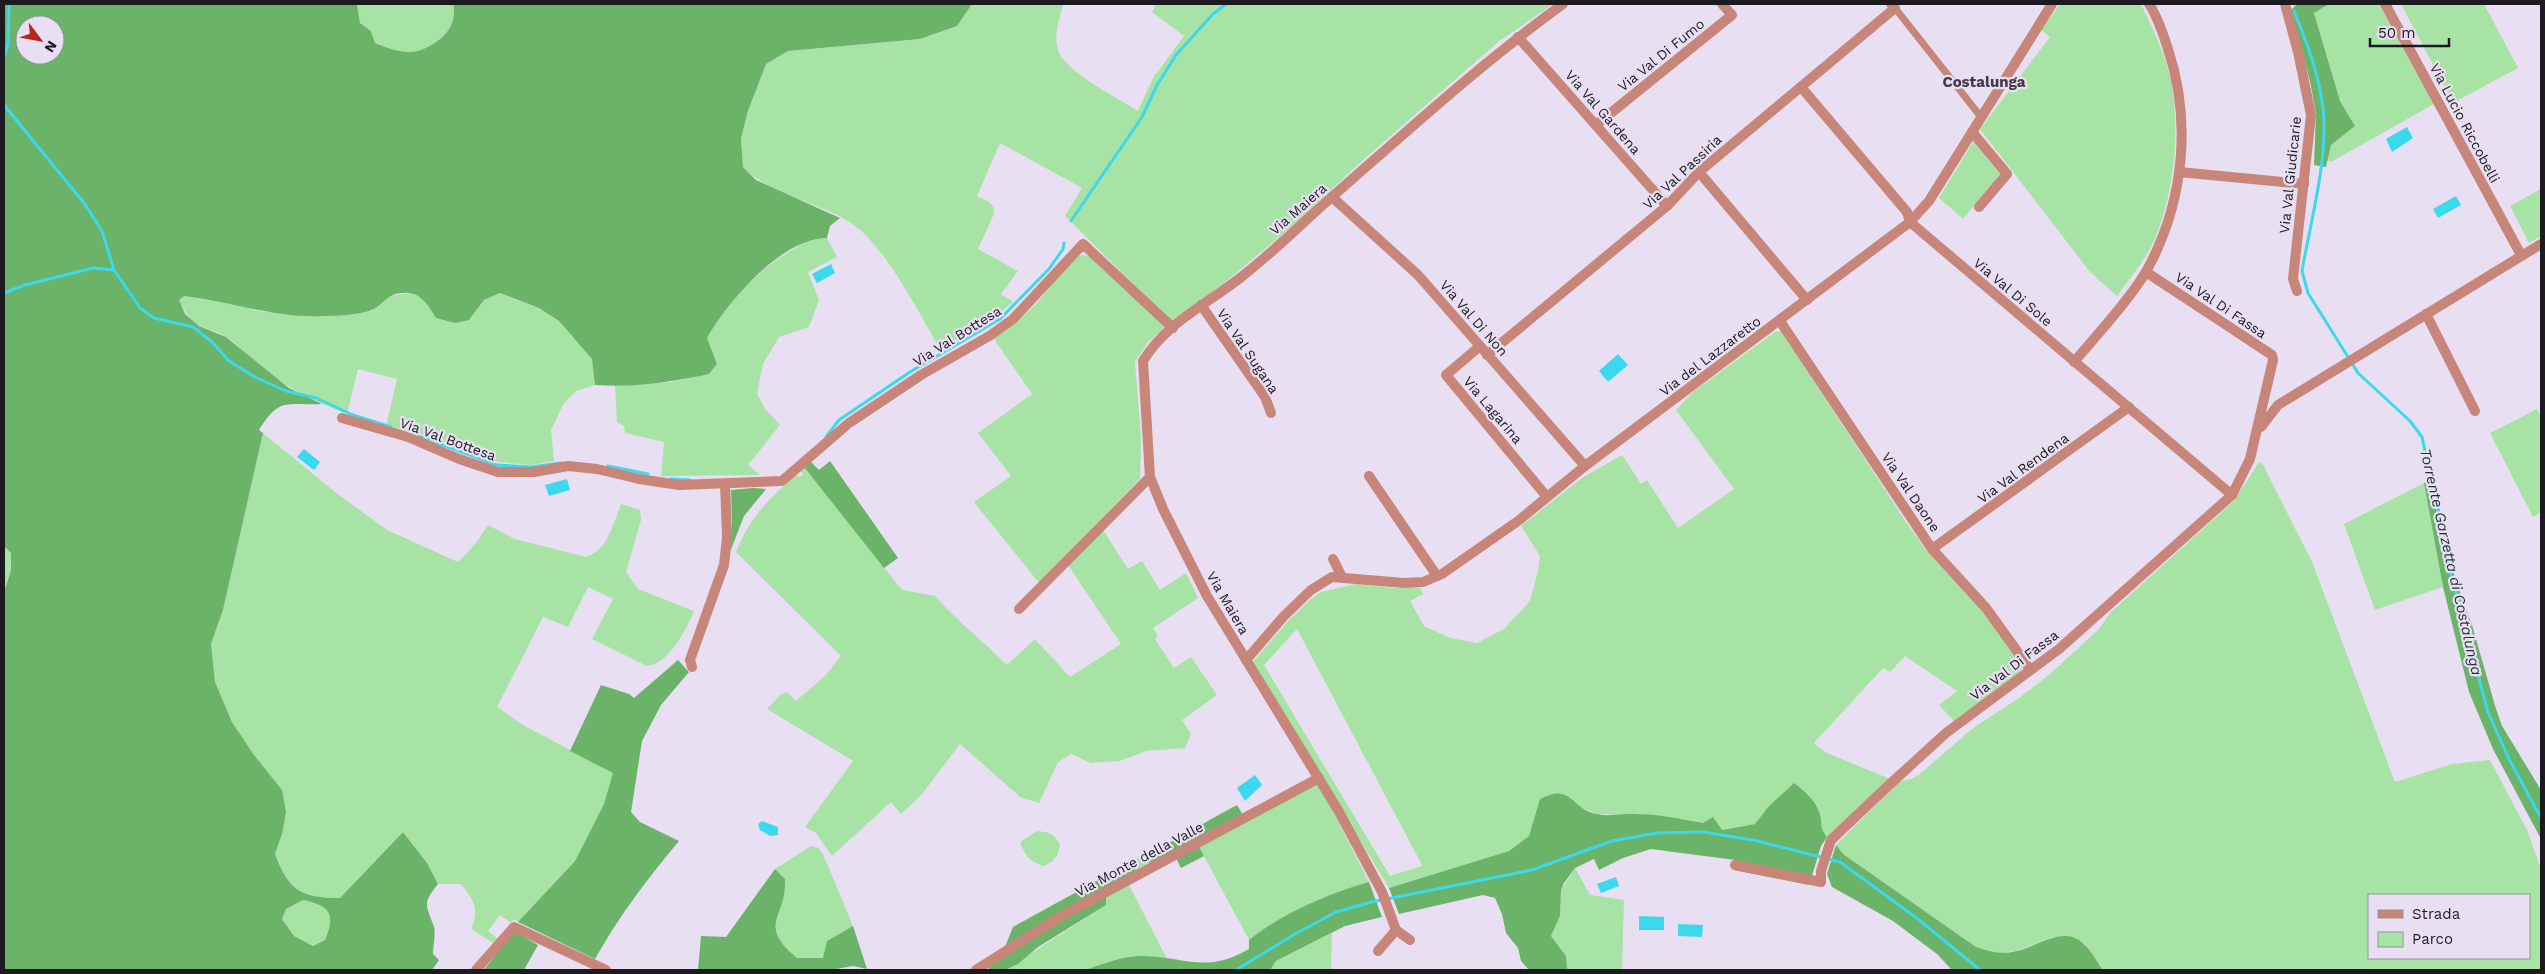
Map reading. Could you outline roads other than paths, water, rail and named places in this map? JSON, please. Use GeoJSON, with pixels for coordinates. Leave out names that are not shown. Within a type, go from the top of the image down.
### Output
{"type":"FeatureCollection","features":[{"type":"Feature","properties":{"kind":"street","name":"Via Maiera"},"geometry":{"type":"LineString","coordinates":[[1246,660],[1207,596],[1163,509],[1150,477],[1143,361],[1151,348],[1173,328],[1201,305],[1240,278],[1518,37],[1563,4]]}},
{"type":"Feature","properties":{"kind":"street","name":"Via Val Di Fumo"},"geometry":{"type":"LineString","coordinates":[[1596,125],[1732,15],[1722,4]]}},
{"type":"Feature","properties":{"kind":"street","name":"Via del Lazzaretto"},"geometry":{"type":"LineString","coordinates":[[1246,660],[1284,616],[1311,590],[1332,577],[1404,583],[1423,582],[1437,576],[1518,522],[1586,466],[1910,222],[1928,201],[2052,4]]}},
{"type":"Feature","properties":{"kind":"street"},"geometry":{"type":"LineString","coordinates":[[2074,362],[2146,272],[2162,240],[2179,172],[2182,133],[2181,101],[2164,38],[2149,4]]}},
{"type":"Feature","properties":{"kind":"street","name":"Via Val Giudicarie"},"geometry":{"type":"LineString","coordinates":[[2285,4],[2298,52],[2311,115],[2293,279],[2298,291]]}},
{"type":"Feature","properties":{"kind":"street","name":"Via Lucio Riccobelli"},"geometry":{"type":"LineString","coordinates":[[2385,4],[2521,255]]}},
{"type":"Feature","properties":{"kind":"street"},"geometry":{"type":"LineString","coordinates":[[1893,6],[1981,116]]}},
{"type":"Feature","properties":{"kind":"street","name":"Via Val Passiria"},"geometry":{"type":"LineString","coordinates":[[1487,355],[1667,206],[1699,172],[1801,87],[1893,6]]}},
{"type":"Feature","properties":{"kind":"street","name":"Via Val Gardena"},"geometry":{"type":"LineString","coordinates":[[1518,37],[1667,206]]}},
{"type":"Feature","properties":{"kind":"street","name":"Via Val Di Sole"},"geometry":{"type":"LineString","coordinates":[[1801,87],[1907,212],[1910,222],[2232,495]]}},
{"type":"Feature","properties":{"kind":"street"},"geometry":{"type":"LineString","coordinates":[[1972,132],[2007,174],[1979,207]]}},
{"type":"Feature","properties":{"kind":"street"},"geometry":{"type":"LineString","coordinates":[[1699,172],[1807,300]]}},
{"type":"Feature","properties":{"kind":"street"},"geometry":{"type":"LineString","coordinates":[[2179,172],[2304,184]]}},
{"type":"Feature","properties":{"kind":"street","name":"Via Val Di Non"},"geometry":{"type":"LineString","coordinates":[[1332,197],[1418,275],[1586,466]]}},
{"type":"Feature","properties":{"kind":"street","name":"Via Val Bottesa"},"geometry":{"type":"LineString","coordinates":[[342,418],[408,437],[459,459],[498,472],[534,472],[568,466],[597,469],[639,479],[679,485],[782,481],[849,423],[921,375],[991,335],[1013,319],[1083,244],[1093,250],[1173,328]]}},
{"type":"Feature","properties":{"kind":"street"},"geometry":{"type":"LineString","coordinates":[[2254,441],[2264,421],[2278,405],[2541,244]]}},
{"type":"Feature","properties":{"kind":"street","name":"Via Val Di Fassa"},"geometry":{"type":"LineString","coordinates":[[1735,865],[1821,882],[1821,871],[1831,840],[1946,733],[2030,669],[2059,650],[2232,495],[2250,459],[2274,360],[2272,355],[2146,272]]}},
{"type":"Feature","properties":{"kind":"street","name":"Via Val Sugana"},"geometry":{"type":"LineString","coordinates":[[1201,305],[1265,397],[1271,413]]}},
{"type":"Feature","properties":{"kind":"street"},"geometry":{"type":"LineString","coordinates":[[2426,314],[2475,411]]}},
{"type":"Feature","properties":{"kind":"street","name":"Via Val Daone"},"geometry":{"type":"LineString","coordinates":[[1780,321],[1932,549],[1986,608],[2030,669]]}},
{"type":"Feature","properties":{"kind":"street","name":"Via Lagarina"},"geometry":{"type":"LineString","coordinates":[[1480,346],[1446,375],[1547,497]]}},
{"type":"Feature","properties":{"kind":"street"},"geometry":{"type":"LineString","coordinates":[[2266,394],[2269,403],[2278,405]]}},
{"type":"Feature","properties":{"kind":"street","name":"Via Val Rendena"},"geometry":{"type":"LineString","coordinates":[[1932,549],[2129,407]]}},
{"type":"Feature","properties":{"kind":"street"},"geometry":{"type":"LineString","coordinates":[[1369,476],[1437,576]]}},
{"type":"Feature","properties":{"kind":"street"},"geometry":{"type":"LineString","coordinates":[[1019,609],[1150,477]]}},
{"type":"Feature","properties":{"kind":"street"},"geometry":{"type":"LineString","coordinates":[[692,667],[690,660],[724,565],[727,537],[725,484]]}},
{"type":"Feature","properties":{"kind":"street"},"geometry":{"type":"LineString","coordinates":[[1333,559],[1342,577]]}},
{"type":"Feature","properties":{"kind":"street"},"geometry":{"type":"LineString","coordinates":[[1246,660],[1319,778],[1382,892],[1396,930],[1410,940]]}},
{"type":"Feature","properties":{"kind":"street","name":"Via Monte della Valle"},"geometry":{"type":"LineString","coordinates":[[976,970],[1063,915],[1319,778]]}},
{"type":"Feature","properties":{"kind":"street"},"geometry":{"type":"LineString","coordinates":[[476,970],[514,927],[606,970]]}},
{"type":"Feature","properties":{"kind":"street"},"geometry":{"type":"LineString","coordinates":[[1378,951],[1396,930]]}},
{"type":"Feature","properties":{"kind":"water"},"geometry":{"type":"Polygon","coordinates":[[[2407,127],[2413,138],[2392,152],[2386,139],[2407,127]]]}},
{"type":"Feature","properties":{"kind":"water"},"geometry":{"type":"Polygon","coordinates":[[[2456,196],[2461,205],[2438,218],[2433,209],[2456,196]]]}},
{"type":"Feature","properties":{"kind":"water"},"geometry":{"type":"Polygon","coordinates":[[[831,264],[835,273],[817,283],[812,274],[831,264]]]}},
{"type":"Feature","properties":{"kind":"water"},"geometry":{"type":"Polygon","coordinates":[[[1618,354],[1628,365],[1608,382],[1599,371],[1618,354]]]}},
{"type":"Feature","properties":{"kind":"water"},"geometry":{"type":"Polygon","coordinates":[[[304,449],[320,462],[314,470],[297,457],[304,449]]]}},
{"type":"Feature","properties":{"kind":"water"},"geometry":{"type":"Polygon","coordinates":[[[567,479],[570,490],[549,496],[545,485],[567,479]]]}},
{"type":"Feature","properties":{"kind":"water"},"geometry":{"type":"Polygon","coordinates":[[[1255,775],[1262,785],[1245,801],[1237,788],[1255,775]]]}},
{"type":"Feature","properties":{"kind":"water"},"geometry":{"type":"Polygon","coordinates":[[[762,821],[778,827],[778,835],[770,836],[760,830],[758,824],[762,821]]]}},
{"type":"Feature","properties":{"kind":"water"},"geometry":{"type":"Polygon","coordinates":[[[1616,877],[1619,886],[1601,893],[1597,884],[1616,877]]]}},
{"type":"Feature","properties":{"kind":"water"},"geometry":{"type":"Polygon","coordinates":[[[1639,916],[1664,917],[1664,930],[1639,930],[1639,916]]]}},
{"type":"Feature","properties":{"kind":"water"},"geometry":{"type":"Polygon","coordinates":[[[1678,924],[1703,925],[1702,937],[1678,936],[1678,924]]]}},
{"type":"Feature","properties":{"kind":"waterway"},"geometry":{"type":"LineString","coordinates":[[4,58],[8,44],[9,4]]}},
{"type":"Feature","properties":{"kind":"waterway"},"geometry":{"type":"LineString","coordinates":[[1071,221],[1142,117],[1157,85],[1176,55],[1213,14],[1226,4]]}},
{"type":"Feature","properties":{"kind":"waterway","name":"Torrente Garzetta di Costalunga"},"geometry":{"type":"LineString","coordinates":[[2294,11],[2309,50],[2317,78],[2324,120],[2323,157],[2302,271],[2308,293],[2358,373],[2410,421],[2422,437],[2451,575],[2488,712],[2509,759],[2541,818]]}},
{"type":"Feature","properties":{"kind":"waterway"},"geometry":{"type":"LineString","coordinates":[[4,105],[84,203],[102,231],[114,270],[140,308],[154,318],[193,327],[212,342],[229,361],[257,378],[286,391],[316,398],[353,415],[391,427]]}},
{"type":"Feature","properties":{"kind":"waterway"},"geometry":{"type":"LineString","coordinates":[[826,437],[839,420],[910,372],[1000,319],[1049,269],[1063,249],[1064,243]]}},
{"type":"Feature","properties":{"kind":"waterway"},"geometry":{"type":"LineString","coordinates":[[4,293],[25,285],[93,268],[114,270]]}},
{"type":"Feature","properties":{"kind":"waterway"},"geometry":{"type":"LineString","coordinates":[[413,434],[497,465],[531,467],[561,463]]}},
{"type":"Feature","properties":{"kind":"waterway"},"geometry":{"type":"LineString","coordinates":[[608,466],[648,474]]}},
{"type":"Feature","properties":{"kind":"waterway"},"geometry":{"type":"LineString","coordinates":[[671,479],[690,480]]}},
{"type":"Feature","properties":{"kind":"waterway","name":"Torrente Garzetta di Costalunga"},"geometry":{"type":"LineString","coordinates":[[1236,970],[1295,934],[1336,912],[1372,902],[1532,870],[1612,841],[1657,833],[1703,832],[1753,840],[1840,862],[1918,919],[1980,970]]}},
{"type":"Feature","properties":{"kind":"district","name":"Costalunga"},"geometry":{"type":"Point","coordinates":[1984,82]}}]}
